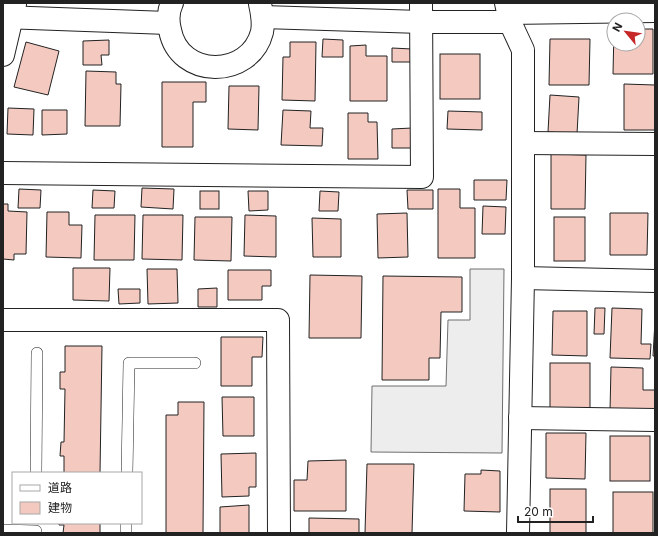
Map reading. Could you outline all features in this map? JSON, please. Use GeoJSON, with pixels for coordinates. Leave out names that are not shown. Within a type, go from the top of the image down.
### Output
{"type":"FeatureCollection","features":[{"type":"Feature","properties":{"kind":"street"},"geometry":{"type":"LineString","coordinates":[[3,55],[10,12],[170,13],[171,37],[178,50],[189,60],[203,66],[218,68],[232,65],[245,57],[255,46],[262,32],[261,10],[421,12],[655,11]]}},
{"type":"Feature","properties":{"kind":"street"},"geometry":{"type":"LineString","coordinates":[[3,173],[422,177],[421,12]]}},
{"type":"Feature","properties":{"kind":"street"},"geometry":{"type":"LineString","coordinates":[[508,12],[523,50],[523,278],[518,533]]}},
{"type":"Feature","properties":{"kind":"street"},"geometry":{"type":"LineString","coordinates":[[524,144],[655,144]]}},
{"type":"Feature","properties":{"kind":"street"},"geometry":{"type":"LineString","coordinates":[[523,278],[655,281]]}},
{"type":"Feature","properties":{"kind":"street"},"geometry":{"type":"LineString","coordinates":[[3,320],[278,320],[280,533]]}},
{"type":"Feature","properties":{"kind":"street"},"geometry":{"type":"LineString","coordinates":[[520,418],[655,420]]}},
{"type":"Feature","properties":{"kind":"lane"},"geometry":{"type":"LineString","coordinates":[[36,472],[37,353]]}},
{"type":"Feature","properties":{"kind":"lane"},"geometry":{"type":"LineString","coordinates":[[127,472],[129,363],[195,363]]}},
{"type":"Feature","properties":{"kind":"lane"},"geometry":{"type":"LineString","coordinates":[[3,530],[36,529]]}},
{"type":"Feature","properties":{"kind":"shaded area"},"geometry":{"type":"Polygon","coordinates":[[[470,269],[504,269],[502,453],[371,452],[372,386],[446,386],[448,320],[470,320],[470,269]]]}},
{"type":"Feature","properties":{"kind":"building"},"geometry":{"type":"Polygon","coordinates":[[[646,29],[653,29],[653,74],[613,74],[613,52],[646,52],[646,29]]]}},
{"type":"Feature","properties":{"kind":"building"},"geometry":{"type":"Polygon","coordinates":[[[323,39],[343,40],[343,57],[322,57],[323,39]]]}},
{"type":"Feature","properties":{"kind":"building"},"geometry":{"type":"Polygon","coordinates":[[[550,39],[590,39],[589,85],[549,85],[550,39]]]}},
{"type":"Feature","properties":{"kind":"building"},"geometry":{"type":"Polygon","coordinates":[[[109,40],[109,55],[101,55],[102,65],[83,65],[83,41],[109,40]]]}},
{"type":"Feature","properties":{"kind":"building"},"geometry":{"type":"Polygon","coordinates":[[[26,42],[59,51],[48,95],[14,87],[26,42]]]}},
{"type":"Feature","properties":{"kind":"building"},"geometry":{"type":"Polygon","coordinates":[[[290,42],[316,42],[315,101],[282,100],[283,57],[290,57],[290,42]]]}},
{"type":"Feature","properties":{"kind":"building"},"geometry":{"type":"Polygon","coordinates":[[[366,45],[366,56],[387,56],[387,101],[350,101],[350,46],[366,45]]]}},
{"type":"Feature","properties":{"kind":"building"},"geometry":{"type":"Polygon","coordinates":[[[392,48],[412,49],[412,62],[392,62],[392,48]]]}},
{"type":"Feature","properties":{"kind":"building"},"geometry":{"type":"Polygon","coordinates":[[[440,54],[480,54],[480,99],[440,99],[440,54]]]}},
{"type":"Feature","properties":{"kind":"building"},"geometry":{"type":"Polygon","coordinates":[[[86,71],[116,72],[116,84],[121,84],[120,126],[85,126],[86,71]]]}},
{"type":"Feature","properties":{"kind":"building"},"geometry":{"type":"Polygon","coordinates":[[[162,82],[206,82],[206,102],[193,102],[193,147],[162,147],[162,82]]]}},
{"type":"Feature","properties":{"kind":"building"},"geometry":{"type":"Polygon","coordinates":[[[624,84],[655,85],[655,130],[624,130],[624,84]]]}},
{"type":"Feature","properties":{"kind":"building"},"geometry":{"type":"Polygon","coordinates":[[[229,86],[259,86],[258,130],[228,129],[229,86]]]}},
{"type":"Feature","properties":{"kind":"building"},"geometry":{"type":"Polygon","coordinates":[[[550,95],[579,97],[577,134],[548,132],[550,95]]]}},
{"type":"Feature","properties":{"kind":"building"},"geometry":{"type":"Polygon","coordinates":[[[8,108],[34,109],[33,135],[7,134],[8,108]]]}},
{"type":"Feature","properties":{"kind":"building"},"geometry":{"type":"Polygon","coordinates":[[[42,110],[67,110],[67,134],[42,135],[42,110]]]}},
{"type":"Feature","properties":{"kind":"building"},"geometry":{"type":"Polygon","coordinates":[[[283,110],[311,111],[310,128],[323,128],[322,146],[281,145],[283,110]]]}},
{"type":"Feature","properties":{"kind":"building"},"geometry":{"type":"Polygon","coordinates":[[[448,111],[482,112],[482,130],[447,129],[448,111]]]}},
{"type":"Feature","properties":{"kind":"building"},"geometry":{"type":"Polygon","coordinates":[[[348,113],[368,113],[368,122],[377,122],[378,159],[348,159],[348,113]]]}},
{"type":"Feature","properties":{"kind":"building"},"geometry":{"type":"Polygon","coordinates":[[[412,128],[412,148],[392,148],[392,129],[412,128]]]}},
{"type":"Feature","properties":{"kind":"building"},"geometry":{"type":"Polygon","coordinates":[[[551,154],[586,155],[585,209],[551,209],[551,154]]]}},
{"type":"Feature","properties":{"kind":"building"},"geometry":{"type":"Polygon","coordinates":[[[474,180],[507,180],[506,200],[474,200],[474,180]]]}},
{"type":"Feature","properties":{"kind":"building"},"geometry":{"type":"Polygon","coordinates":[[[142,188],[174,189],[173,209],[141,207],[142,188]]]}},
{"type":"Feature","properties":{"kind":"building"},"geometry":{"type":"Polygon","coordinates":[[[19,189],[41,190],[40,208],[18,208],[19,189]]]}},
{"type":"Feature","properties":{"kind":"building"},"geometry":{"type":"Polygon","coordinates":[[[438,189],[460,189],[460,208],[475,208],[475,258],[438,258],[438,189]]]}},
{"type":"Feature","properties":{"kind":"building"},"geometry":{"type":"Polygon","coordinates":[[[93,190],[115,191],[114,208],[92,208],[93,190]]]}},
{"type":"Feature","properties":{"kind":"building"},"geometry":{"type":"Polygon","coordinates":[[[407,190],[433,190],[433,209],[408,209],[407,190]]]}},
{"type":"Feature","properties":{"kind":"building"},"geometry":{"type":"Polygon","coordinates":[[[200,191],[219,191],[219,209],[200,209],[200,191]]]}},
{"type":"Feature","properties":{"kind":"building"},"geometry":{"type":"Polygon","coordinates":[[[248,191],[268,191],[268,210],[249,211],[248,191]]]}},
{"type":"Feature","properties":{"kind":"building"},"geometry":{"type":"Polygon","coordinates":[[[320,191],[339,192],[338,211],[319,211],[320,191]]]}},
{"type":"Feature","properties":{"kind":"building"},"geometry":{"type":"Polygon","coordinates":[[[3,204],[8,204],[8,211],[27,212],[26,254],[14,254],[14,260],[3,259],[3,204]]]}},
{"type":"Feature","properties":{"kind":"building"},"geometry":{"type":"Polygon","coordinates":[[[483,206],[506,207],[505,234],[482,234],[483,206]]]}},
{"type":"Feature","properties":{"kind":"building"},"geometry":{"type":"Polygon","coordinates":[[[47,212],[69,212],[69,225],[82,225],[81,258],[46,257],[47,212]]]}},
{"type":"Feature","properties":{"kind":"building"},"geometry":{"type":"Polygon","coordinates":[[[407,213],[408,257],[378,258],[377,214],[407,213]]]}},
{"type":"Feature","properties":{"kind":"building"},"geometry":{"type":"Polygon","coordinates":[[[610,213],[648,213],[647,255],[610,255],[610,213]]]}},
{"type":"Feature","properties":{"kind":"building"},"geometry":{"type":"Polygon","coordinates":[[[95,215],[135,215],[134,260],[94,260],[95,215]]]}},
{"type":"Feature","properties":{"kind":"building"},"geometry":{"type":"Polygon","coordinates":[[[143,215],[183,215],[182,260],[142,259],[143,215]]]}},
{"type":"Feature","properties":{"kind":"building"},"geometry":{"type":"Polygon","coordinates":[[[245,215],[276,216],[276,257],[244,256],[245,215]]]}},
{"type":"Feature","properties":{"kind":"building"},"geometry":{"type":"Polygon","coordinates":[[[195,217],[232,217],[231,261],[194,260],[195,217]]]}},
{"type":"Feature","properties":{"kind":"building"},"geometry":{"type":"Polygon","coordinates":[[[554,217],[585,217],[585,261],[554,261],[554,217]]]}},
{"type":"Feature","properties":{"kind":"building"},"geometry":{"type":"Polygon","coordinates":[[[312,218],[341,219],[341,257],[313,257],[312,218]]]}},
{"type":"Feature","properties":{"kind":"building"},"geometry":{"type":"Polygon","coordinates":[[[73,268],[110,268],[109,301],[73,300],[73,268]]]}},
{"type":"Feature","properties":{"kind":"building"},"geometry":{"type":"Polygon","coordinates":[[[147,269],[177,269],[178,303],[148,304],[147,269]]]}},
{"type":"Feature","properties":{"kind":"building"},"geometry":{"type":"Polygon","coordinates":[[[228,270],[271,270],[271,286],[262,286],[262,300],[228,300],[228,270]]]}},
{"type":"Feature","properties":{"kind":"building"},"geometry":{"type":"Polygon","coordinates":[[[310,275],[362,276],[361,338],[309,338],[310,275]]]}},
{"type":"Feature","properties":{"kind":"building"},"geometry":{"type":"Polygon","coordinates":[[[383,276],[462,277],[462,312],[441,312],[440,358],[429,358],[429,380],[382,380],[383,276]]]}},
{"type":"Feature","properties":{"kind":"building"},"geometry":{"type":"Polygon","coordinates":[[[217,288],[217,307],[198,307],[198,289],[217,288]]]}},
{"type":"Feature","properties":{"kind":"building"},"geometry":{"type":"Polygon","coordinates":[[[118,289],[140,289],[140,303],[119,304],[118,289]]]}},
{"type":"Feature","properties":{"kind":"building"},"geometry":{"type":"Polygon","coordinates":[[[595,308],[605,308],[604,334],[594,334],[595,308]]]}},
{"type":"Feature","properties":{"kind":"building"},"geometry":{"type":"Polygon","coordinates":[[[612,308],[642,309],[641,344],[651,344],[650,359],[610,358],[612,308]]]}},
{"type":"Feature","properties":{"kind":"building"},"geometry":{"type":"Polygon","coordinates":[[[553,311],[587,311],[587,356],[552,355],[553,311]]]}},
{"type":"Feature","properties":{"kind":"building"},"geometry":{"type":"Polygon","coordinates":[[[655,321],[655,356],[653,356],[655,321]]]}},
{"type":"Feature","properties":{"kind":"building"},"geometry":{"type":"Polygon","coordinates":[[[221,337],[263,337],[262,357],[252,357],[252,386],[221,386],[221,337]]]}},
{"type":"Feature","properties":{"kind":"building"},"geometry":{"type":"Polygon","coordinates":[[[65,346],[102,346],[100,472],[64,472],[64,456],[60,456],[61,442],[64,442],[65,389],[60,389],[60,372],[65,372],[65,346]]]}},
{"type":"Feature","properties":{"kind":"building"},"geometry":{"type":"Polygon","coordinates":[[[550,363],[590,363],[590,408],[550,408],[550,363]]]}},
{"type":"Feature","properties":{"kind":"building"},"geometry":{"type":"Polygon","coordinates":[[[611,367],[643,368],[643,390],[655,390],[655,411],[610,411],[611,367]]]}},
{"type":"Feature","properties":{"kind":"building"},"geometry":{"type":"Polygon","coordinates":[[[222,397],[254,397],[254,436],[223,436],[222,397]]]}},
{"type":"Feature","properties":{"kind":"building"},"geometry":{"type":"Polygon","coordinates":[[[178,402],[204,402],[203,533],[166,533],[166,415],[178,415],[178,402]]]}},
{"type":"Feature","properties":{"kind":"building"},"geometry":{"type":"Polygon","coordinates":[[[546,433],[586,433],[585,479],[546,478],[546,433]]]}},
{"type":"Feature","properties":{"kind":"building"},"geometry":{"type":"Polygon","coordinates":[[[610,436],[650,436],[650,481],[610,481],[610,436]]]}},
{"type":"Feature","properties":{"kind":"building"},"geometry":{"type":"Polygon","coordinates":[[[256,453],[256,487],[249,487],[249,496],[222,497],[221,454],[256,453]]]}},
{"type":"Feature","properties":{"kind":"building"},"geometry":{"type":"Polygon","coordinates":[[[346,460],[346,511],[294,511],[294,480],[307,480],[308,461],[346,460]]]}},
{"type":"Feature","properties":{"kind":"building"},"geometry":{"type":"Polygon","coordinates":[[[367,464],[414,464],[412,533],[365,533],[367,464]]]}},
{"type":"Feature","properties":{"kind":"building"},"geometry":{"type":"Polygon","coordinates":[[[481,470],[500,471],[500,512],[464,511],[465,474],[481,474],[481,470]]]}},
{"type":"Feature","properties":{"kind":"building"},"geometry":{"type":"Polygon","coordinates":[[[550,489],[586,489],[586,533],[550,533],[550,489]]]}},
{"type":"Feature","properties":{"kind":"building"},"geometry":{"type":"Polygon","coordinates":[[[613,492],[653,492],[653,533],[613,533],[613,492]]]}},
{"type":"Feature","properties":{"kind":"building"},"geometry":{"type":"Polygon","coordinates":[[[249,505],[249,533],[220,533],[220,507],[249,505]]]}},
{"type":"Feature","properties":{"kind":"building"},"geometry":{"type":"Polygon","coordinates":[[[309,518],[359,519],[359,533],[309,533],[309,518]]]}},
{"type":"Feature","properties":{"kind":"building"},"geometry":{"type":"Polygon","coordinates":[[[100,524],[100,533],[63,533],[64,525],[59,525],[100,524]]]}}]}
